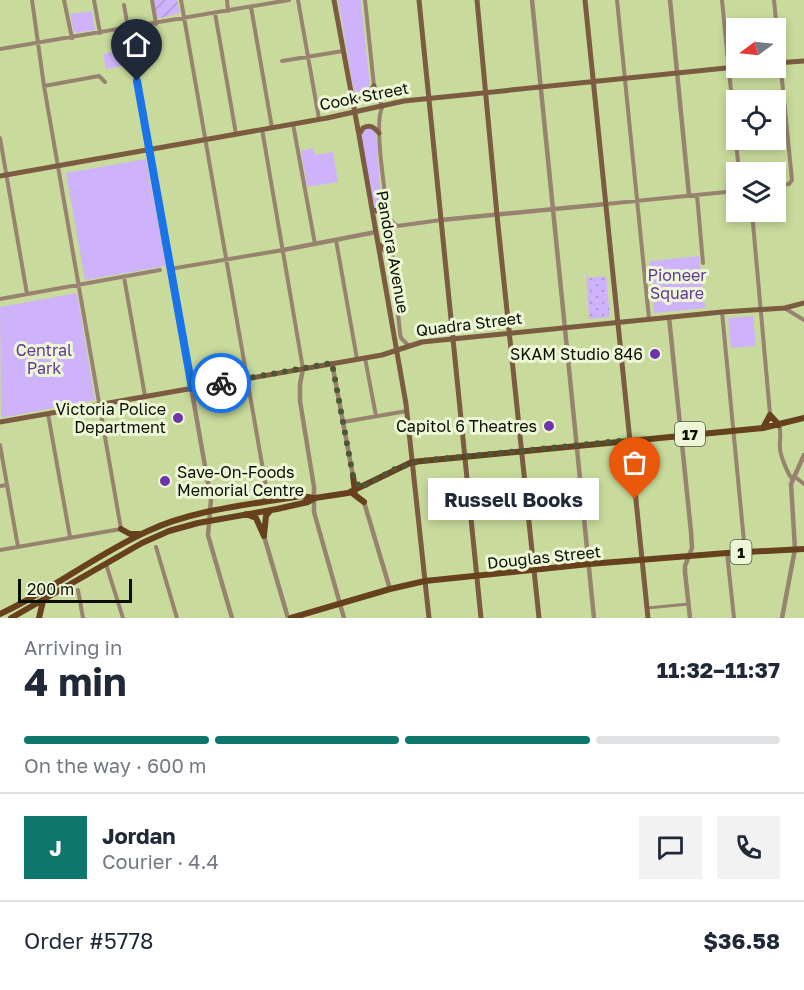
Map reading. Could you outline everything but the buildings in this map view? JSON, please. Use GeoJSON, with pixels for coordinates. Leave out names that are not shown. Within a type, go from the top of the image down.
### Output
{"type":"FeatureCollection","features":[{"type":"Feature","properties":{"kind":"main road","name":"Pandora Avenue"},"geometry":{"type":"LineString","coordinates":[[333,0],[355,112],[407,411],[429,618]]}},
{"type":"Feature","properties":{"kind":"main road"},"geometry":{"type":"LineString","coordinates":[[419,0],[481,618]]}},
{"type":"Feature","properties":{"kind":"main road"},"geometry":{"type":"LineString","coordinates":[[477,0],[539,618]]}},
{"type":"Feature","properties":{"kind":"main road"},"geometry":{"type":"LineString","coordinates":[[585,0],[648,618]]}},
{"type":"Feature","properties":{"kind":"main road"},"geometry":{"type":"LineString","coordinates":[[786,62],[804,61]]}},
{"type":"Feature","properties":{"kind":"main road","name":"Cook Street"},"geometry":{"type":"LineString","coordinates":[[3,175],[272,128],[393,103],[726,68]]}},
{"type":"Feature","properties":{"kind":"main road"},"geometry":{"type":"LineString","coordinates":[[351,93],[359,99],[366,98],[374,86]]}},
{"type":"Feature","properties":{"kind":"main road"},"geometry":{"type":"LineString","coordinates":[[359,135],[363,128],[369,126],[375,128],[379,133]]}},
{"type":"Feature","properties":{"kind":"main road"},"geometry":{"type":"LineString","coordinates":[[372,208],[379,213],[387,205]]}},
{"type":"Feature","properties":{"kind":"main road"},"geometry":{"type":"LineString","coordinates":[[378,244],[392,258]]}},
{"type":"Feature","properties":{"kind":"main road","name":"Quadra Street"},"geometry":{"type":"LineString","coordinates":[[0,422],[365,358],[408,345],[453,338],[785,308],[804,303]]}},
{"type":"Feature","properties":{"kind":"main road"},"geometry":{"type":"LineString","coordinates":[[389,306],[397,304]]}},
{"type":"Feature","properties":{"kind":"main road"},"geometry":{"type":"LineString","coordinates":[[763,428],[770,415],[779,425]]}},
{"type":"Feature","properties":{"kind":"main road","name":"17"},"geometry":{"type":"LineString","coordinates":[[11,618],[160,535],[187,525],[301,504],[315,498],[358,489],[412,462],[763,428],[804,418]]}},
{"type":"Feature","properties":{"kind":"main road"},"geometry":{"type":"LineString","coordinates":[[353,476],[364,502]]}},
{"type":"Feature","properties":{"kind":"main road"},"geometry":{"type":"LineString","coordinates":[[358,489],[364,502]]}},
{"type":"Feature","properties":{"kind":"main road","name":"17"},"geometry":{"type":"LineString","coordinates":[[0,614],[140,534],[171,522],[210,512],[300,496],[315,498]]}},
{"type":"Feature","properties":{"kind":"main road"},"geometry":{"type":"LineString","coordinates":[[264,536],[266,516],[271,510]]}},
{"type":"Feature","properties":{"kind":"main road"},"geometry":{"type":"LineString","coordinates":[[246,514],[256,518],[264,536]]}},
{"type":"Feature","properties":{"kind":"main road"},"geometry":{"type":"LineString","coordinates":[[121,529],[130,534],[140,534]]}},
{"type":"Feature","properties":{"kind":"main road"},"geometry":{"type":"LineString","coordinates":[[121,529],[123,538],[121,545]]}},
{"type":"Feature","properties":{"kind":"main road","name":"Douglas Street"},"geometry":{"type":"LineString","coordinates":[[289,618],[425,581],[589,564],[804,549]]}},
{"type":"Feature","properties":{"kind":"main road"},"geometry":{"type":"LineString","coordinates":[[94,561],[106,564]]}},
{"type":"Feature","properties":{"kind":"main road"},"geometry":{"type":"LineString","coordinates":[[39,618],[43,601]]}},
{"type":"Feature","properties":{"kind":"main road"},"geometry":{"type":"LineString","coordinates":[[27,610],[39,618]]}},
{"type":"Feature","properties":{"kind":"street"},"geometry":{"type":"LineString","coordinates":[[0,550],[121,529],[44,86],[32,0]]}},
{"type":"Feature","properties":{"kind":"street"},"geometry":{"type":"LineString","coordinates":[[64,0],[72,38]]}},
{"type":"Feature","properties":{"kind":"street"},"geometry":{"type":"LineString","coordinates":[[94,0],[100,33]]}},
{"type":"Feature","properties":{"kind":"street"},"geometry":{"type":"LineString","coordinates":[[152,0],[156,24]]}},
{"type":"Feature","properties":{"kind":"street"},"geometry":{"type":"LineString","coordinates":[[181,0],[266,487],[265,502]]}},
{"type":"Feature","properties":{"kind":"street"},"geometry":{"type":"LineString","coordinates":[[227,0],[228,10]]}},
{"type":"Feature","properties":{"kind":"street"},"geometry":{"type":"LineString","coordinates":[[0,49],[156,24],[271,1],[289,0]]}},
{"type":"Feature","properties":{"kind":"street"},"geometry":{"type":"LineString","coordinates":[[298,0],[319,119]]}},
{"type":"Feature","properties":{"kind":"street"},"geometry":{"type":"LineString","coordinates":[[365,0],[374,86],[376,96],[383,106]]}},
{"type":"Feature","properties":{"kind":"street"},"geometry":{"type":"LineString","coordinates":[[532,0],[594,618]]}},
{"type":"Feature","properties":{"kind":"street"},"geometry":{"type":"LineString","coordinates":[[617,0],[649,319]]}},
{"type":"Feature","properties":{"kind":"street"},"geometry":{"type":"LineString","coordinates":[[670,0],[689,195]]}},
{"type":"Feature","properties":{"kind":"street"},"geometry":{"type":"LineString","coordinates":[[722,0],[726,39]]}},
{"type":"Feature","properties":{"kind":"street"},"geometry":{"type":"LineString","coordinates":[[774,0],[775,18]]}},
{"type":"Feature","properties":{"kind":"street"},"geometry":{"type":"LineString","coordinates":[[124,5],[211,500],[208,536],[232,618]]}},
{"type":"Feature","properties":{"kind":"street"},"geometry":{"type":"LineString","coordinates":[[250,7],[272,128]]}},
{"type":"Feature","properties":{"kind":"street"},"geometry":{"type":"LineString","coordinates":[[215,12],[236,134]]}},
{"type":"Feature","properties":{"kind":"street"},"geometry":{"type":"LineString","coordinates":[[282,61],[343,51]]}},
{"type":"Feature","properties":{"kind":"street"},"geometry":{"type":"LineString","coordinates":[[44,86],[99,76],[105,82]]}},
{"type":"Feature","properties":{"kind":"street"},"geometry":{"type":"LineString","coordinates":[[730,78],[738,162]]}},
{"type":"Feature","properties":{"kind":"street"},"geometry":{"type":"LineString","coordinates":[[780,78],[792,177],[790,183],[786,184]]}},
{"type":"Feature","properties":{"kind":"street","name":"Pandora Avenue"},"geometry":{"type":"LineString","coordinates":[[383,106],[379,112],[379,133],[387,205],[389,219],[397,226],[390,233],[392,258],[401,338],[408,345]]}},
{"type":"Feature","properties":{"kind":"street"},"geometry":{"type":"LineString","coordinates":[[293,124],[315,244]]}},
{"type":"Feature","properties":{"kind":"street"},"geometry":{"type":"LineString","coordinates":[[262,129],[302,357],[300,401],[314,488],[315,520],[344,618]]}},
{"type":"Feature","properties":{"kind":"street"},"geometry":{"type":"LineString","coordinates":[[0,138],[3,175],[27,294]]}},
{"type":"Feature","properties":{"kind":"street"},"geometry":{"type":"LineString","coordinates":[[397,226],[726,192]]}},
{"type":"Feature","properties":{"kind":"street"},"geometry":{"type":"LineString","coordinates":[[697,195],[703,263]]}},
{"type":"Feature","properties":{"kind":"street"},"geometry":{"type":"LineString","coordinates":[[753,222],[770,415]]}},
{"type":"Feature","properties":{"kind":"street"},"geometry":{"type":"LineString","coordinates":[[170,269],[280,252],[376,232]]}},
{"type":"Feature","properties":{"kind":"street"},"geometry":{"type":"LineString","coordinates":[[336,240],[357,359]]}},
{"type":"Feature","properties":{"kind":"street"},"geometry":{"type":"LineString","coordinates":[[0,299],[160,270]]}},
{"type":"Feature","properties":{"kind":"street"},"geometry":{"type":"LineString","coordinates":[[124,277],[145,396]]}},
{"type":"Feature","properties":{"kind":"street"},"geometry":{"type":"LineString","coordinates":[[785,308],[804,320]]}},
{"type":"Feature","properties":{"kind":"street"},"geometry":{"type":"LineString","coordinates":[[722,312],[745,552]]}},
{"type":"Feature","properties":{"kind":"street"},"geometry":{"type":"LineString","coordinates":[[669,317],[692,548],[685,572],[690,618]]}},
{"type":"Feature","properties":{"kind":"street"},"geometry":{"type":"LineString","coordinates":[[365,358],[376,417]]}},
{"type":"Feature","properties":{"kind":"street"},"geometry":{"type":"LineString","coordinates":[[332,363],[353,476]]}},
{"type":"Feature","properties":{"kind":"street"},"geometry":{"type":"LineString","coordinates":[[342,422],[407,411]]}},
{"type":"Feature","properties":{"kind":"street"},"geometry":{"type":"LineString","coordinates":[[48,413],[70,537]]}},
{"type":"Feature","properties":{"kind":"street"},"geometry":{"type":"LineString","coordinates":[[779,425],[782,434],[780,453],[788,474],[793,480],[804,484]]}},
{"type":"Feature","properties":{"kind":"street"},"geometry":{"type":"LineString","coordinates":[[0,445],[18,547]]}},
{"type":"Feature","properties":{"kind":"street"},"geometry":{"type":"LineString","coordinates":[[782,618],[795,549],[793,480],[804,455]]}},
{"type":"Feature","properties":{"kind":"street"},"geometry":{"type":"LineString","coordinates":[[0,486],[7,484]]}},
{"type":"Feature","properties":{"kind":"street"},"geometry":{"type":"LineString","coordinates":[[364,502],[390,589]]}},
{"type":"Feature","properties":{"kind":"street"},"geometry":{"type":"LineString","coordinates":[[264,536],[289,618]]}},
{"type":"Feature","properties":{"kind":"street"},"geometry":{"type":"LineString","coordinates":[[156,547],[177,618]]}},
{"type":"Feature","properties":{"kind":"street"},"geometry":{"type":"LineString","coordinates":[[727,553],[734,618]]}},
{"type":"Feature","properties":{"kind":"street"},"geometry":{"type":"LineString","coordinates":[[106,564],[123,618]]}},
{"type":"Feature","properties":{"kind":"street"},"geometry":{"type":"LineString","coordinates":[[78,590],[83,618]]}},
{"type":"Feature","properties":{"kind":"street"},"geometry":{"type":"LineString","coordinates":[[646,608],[688,604]]}},
{"type":"Feature","properties":{"kind":"green space"},"geometry":{"type":"Polygon","coordinates":[[[153,0],[177,0],[180,13],[157,19],[153,0]]]}},
{"type":"Feature","properties":{"kind":"green space"},"geometry":{"type":"Polygon","coordinates":[[[338,0],[361,0],[370,87],[366,96],[361,97],[354,92],[338,0]]]}},
{"type":"Feature","properties":{"kind":"green space"},"geometry":{"type":"Polygon","coordinates":[[[92,11],[95,30],[74,33],[70,14],[92,11]]]}},
{"type":"Feature","properties":{"kind":"green space"},"geometry":{"type":"Polygon","coordinates":[[[127,49],[130,65],[106,69],[103,54],[127,49]]]}},
{"type":"Feature","properties":{"kind":"green space"},"geometry":{"type":"Polygon","coordinates":[[[374,129],[376,134],[382,210],[375,209],[372,199],[361,135],[363,130],[374,129]]]}},
{"type":"Feature","properties":{"kind":"green space"},"geometry":{"type":"Polygon","coordinates":[[[313,148],[315,155],[333,152],[338,182],[307,187],[301,151],[313,148]]]}},
{"type":"Feature","properties":{"kind":"green space"},"geometry":{"type":"Polygon","coordinates":[[[146,159],[166,266],[85,280],[66,173],[146,159]]]}},
{"type":"Feature","properties":{"kind":"green space","name":"Pioneer Square"},"geometry":{"type":"Polygon","coordinates":[[[699,256],[705,308],[654,313],[649,261],[699,256]]]}},
{"type":"Feature","properties":{"kind":"green space"},"geometry":{"type":"Polygon","coordinates":[[[586,271],[588,278],[606,276],[610,317],[589,319],[586,271]]]}},
{"type":"Feature","properties":{"kind":"green space","name":"Central Park"},"geometry":{"type":"Polygon","coordinates":[[[77,293],[95,400],[1,418],[0,307],[77,293]]]}},
{"type":"Feature","properties":{"kind":"green space"},"geometry":{"type":"Polygon","coordinates":[[[753,316],[756,346],[731,348],[728,318],[753,316]]]}},
{"type":"Feature","properties":{"kind":"way so far"},"geometry":{"type":"LineString","coordinates":[[221,383],[332,363],[353,476],[360,488],[397,468],[420,461],[629,440],[635,499]]}},
{"type":"Feature","properties":{"kind":"place","name":"SKAM Studio 846"},"geometry":{"type":"Point","coordinates":[655,354]}},
{"type":"Feature","properties":{"kind":"place","name":"Victoria Police Department"},"geometry":{"type":"Point","coordinates":[178,418]}},
{"type":"Feature","properties":{"kind":"place","name":"Capitol 6 Theatres"},"geometry":{"type":"Point","coordinates":[549,426]}},
{"type":"Feature","properties":{"kind":"place","name":"Save-On-Foods Memorial Centre"},"geometry":{"type":"Point","coordinates":[165,481]}},
{"type":"Feature","properties":{"kind":"place","name":"Russell Books"},"geometry":{"type":"Point","coordinates":[635,499]}},
{"type":"Feature","properties":{"kind":"route"},"geometry":{"type":"LineString","coordinates":[[137,81],[192,388],[221,383]]}}]}
